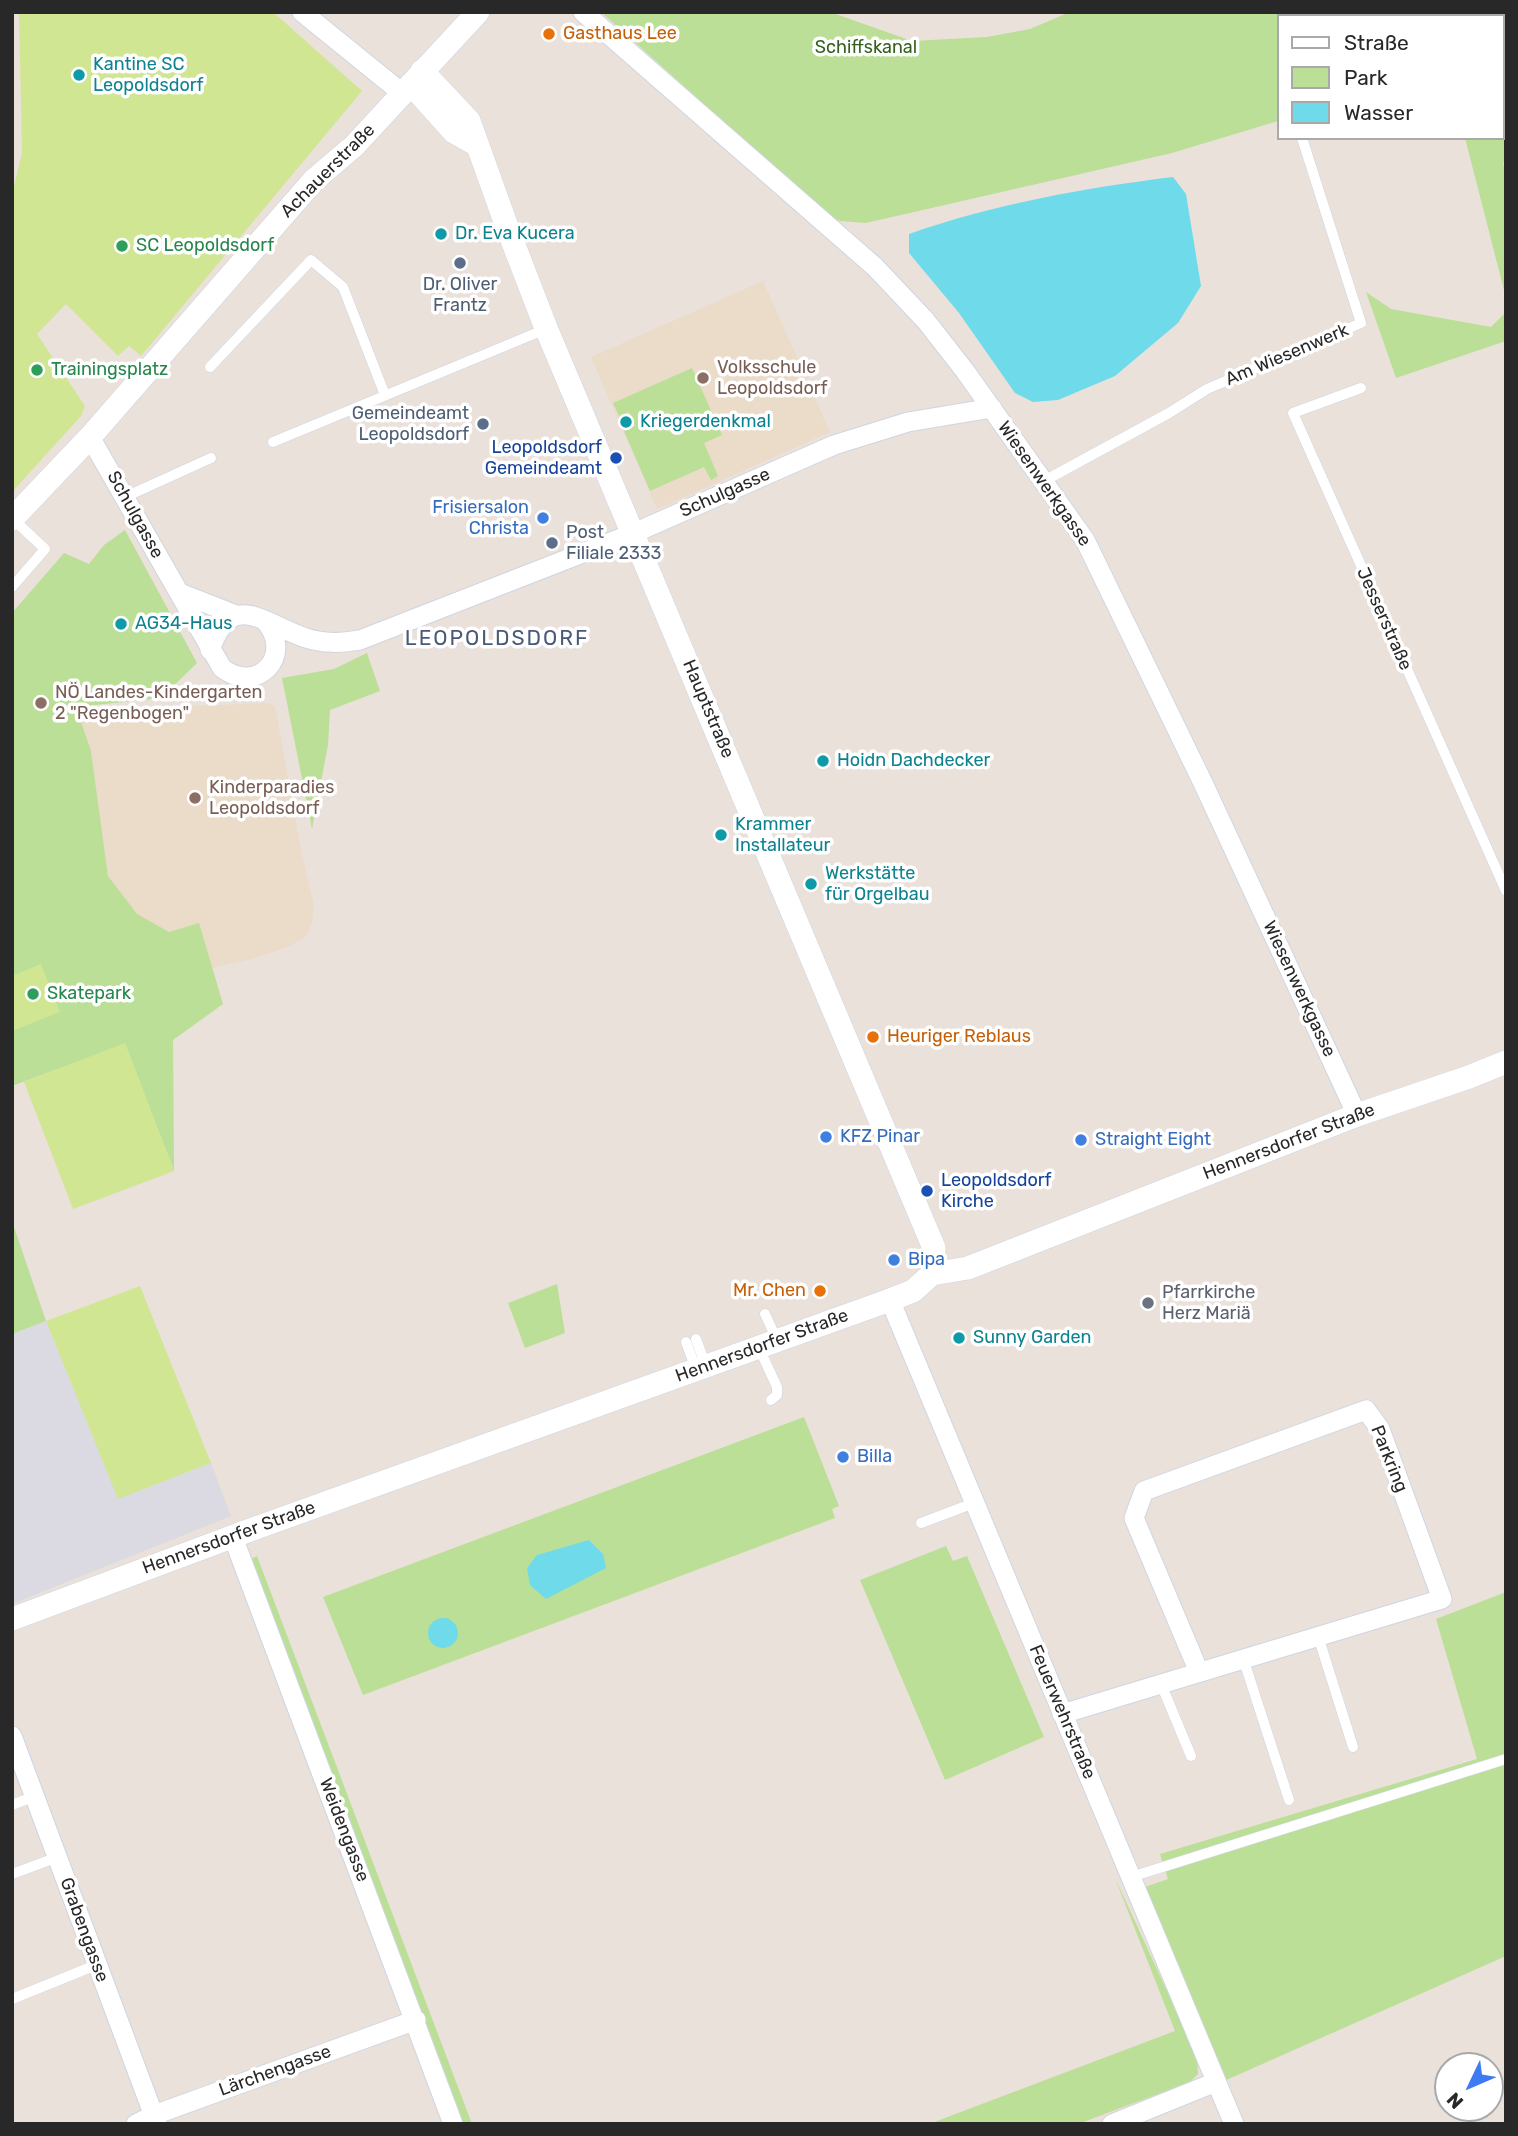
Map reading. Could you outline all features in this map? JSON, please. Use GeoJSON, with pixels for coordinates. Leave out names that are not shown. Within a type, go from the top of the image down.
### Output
{"type":"FeatureCollection","features":[{"type":"Feature","properties":{"kind":"street"},"geometry":{"type":"LineString","coordinates":[[302,12],[412,83]]}},
{"type":"Feature","properties":{"kind":"street","name":"Achauerstraße"},"geometry":{"type":"LineString","coordinates":[[13,519],[90,438],[314,180],[354,146],[478,12]]}},
{"type":"Feature","properties":{"kind":"street","name":"Wiesenwerkgasse"},"geometry":{"type":"LineString","coordinates":[[583,12],[875,267],[926,321],[1044,481],[1085,540],[1112,592],[1357,1115]]}},
{"type":"Feature","properties":{"kind":"street","name":"Hauptstraße"},"geometry":{"type":"LineString","coordinates":[[412,83],[454,132],[477,145],[546,328],[934,1248],[932,1274]]}},
{"type":"Feature","properties":{"kind":"street","name":"Schulgasse"},"geometry":{"type":"LineString","coordinates":[[180,593],[236,615],[257,616],[307,639],[331,644],[360,640],[634,533],[834,445],[908,422],[992,408]]}},
{"type":"Feature","properties":{"kind":"street","name":"Schulgasse"},"geometry":{"type":"LineString","coordinates":[[90,438],[210,650],[229,674],[238,677],[258,675],[272,662],[276,640],[266,622]]}},
{"type":"Feature","properties":{"kind":"street"},"geometry":{"type":"LineString","coordinates":[[210,650],[217,630],[236,615]]}},
{"type":"Feature","properties":{"kind":"street","name":"Hennersdorfer Straße"},"geometry":{"type":"LineString","coordinates":[[12,1619],[890,1300],[913,1291],[932,1274],[968,1268],[1357,1115],[1506,1062]]}},
{"type":"Feature","properties":{"kind":"street","name":"Feuerwehrstraße"},"geometry":{"type":"LineString","coordinates":[[890,1300],[1234,2124]]}},
{"type":"Feature","properties":{"kind":"street","name":"Parkring"},"geometry":{"type":"LineString","coordinates":[[1062,1714],[1161,1684],[1317,1635],[1442,1600],[1380,1429],[1366,1410],[1144,1491],[1134,1518],[1199,1672]]}},
{"type":"Feature","properties":{"kind":"street","name":"Weidengasse"},"geometry":{"type":"LineString","coordinates":[[233,1537],[453,2124]]}},
{"type":"Feature","properties":{"kind":"street","name":"Grabengasse"},"geometry":{"type":"LineString","coordinates":[[12,1736],[155,2119]]}},
{"type":"Feature","properties":{"kind":"street","name":"Lärchengasse"},"geometry":{"type":"LineString","coordinates":[[136,2124],[416,2020]]}},
{"type":"Feature","properties":{"kind":"street"},"geometry":{"type":"LineString","coordinates":[[1112,2124],[1216,2082]]}},
{"type":"Feature","properties":{"kind":"lane","name":"Am Wiesenwerk"},"geometry":{"type":"LineString","coordinates":[[1044,481],[1169,413],[1207,389],[1361,323],[1303,140]]}},
{"type":"Feature","properties":{"kind":"lane"},"geometry":{"type":"LineString","coordinates":[[211,367],[311,260],[343,287],[385,395]]}},
{"type":"Feature","properties":{"kind":"lane"},"geometry":{"type":"LineString","coordinates":[[273,442],[546,328]]}},
{"type":"Feature","properties":{"kind":"lane","name":"Jesserstraße"},"geometry":{"type":"LineString","coordinates":[[1361,388],[1293,413],[1506,891]]}},
{"type":"Feature","properties":{"kind":"lane"},"geometry":{"type":"LineString","coordinates":[[125,497],[211,458]]}},
{"type":"Feature","properties":{"kind":"lane"},"geometry":{"type":"LineString","coordinates":[[12,587],[45,550],[13,519]]}},
{"type":"Feature","properties":{"kind":"lane"},"geometry":{"type":"LineString","coordinates":[[765,1314],[777,1387],[777,1395],[771,1401]]}},
{"type":"Feature","properties":{"kind":"lane"},"geometry":{"type":"LineString","coordinates":[[691,1341],[701,1368]]}},
{"type":"Feature","properties":{"kind":"lane"},"geometry":{"type":"LineString","coordinates":[[921,1523],[974,1503]]}},
{"type":"Feature","properties":{"kind":"lane"},"geometry":{"type":"LineString","coordinates":[[1317,1635],[1353,1747]]}},
{"type":"Feature","properties":{"kind":"lane"},"geometry":{"type":"LineString","coordinates":[[1243,1658],[1289,1800]]}},
{"type":"Feature","properties":{"kind":"lane"},"geometry":{"type":"LineString","coordinates":[[1161,1684],[1191,1756]]}},
{"type":"Feature","properties":{"kind":"lane"},"geometry":{"type":"LineString","coordinates":[[1130,1877],[1506,1759]]}},
{"type":"Feature","properties":{"kind":"lane"},"geometry":{"type":"LineString","coordinates":[[12,1805],[35,1796]]}},
{"type":"Feature","properties":{"kind":"lane"},"geometry":{"type":"LineString","coordinates":[[12,1874],[58,1857]]}},
{"type":"Feature","properties":{"kind":"lane"},"geometry":{"type":"LineString","coordinates":[[12,1998],[96,1965]]}},
{"type":"Feature","properties":{"kind":"shaded area","name":"Volksschule Leopoldsdorf"},"geometry":{"type":"Polygon","coordinates":[[[763,281],[830,432],[657,509],[591,357],[763,281]]]}},
{"type":"Feature","properties":{"kind":"shaded area","name":"Kinderparadies Leopoldsdorf"},"geometry":{"type":"Polygon","coordinates":[[[267,703],[275,706],[300,846],[314,906],[312,922],[306,936],[288,947],[251,959],[177,976],[108,876],[91,751],[79,714],[148,707],[169,723],[194,706],[267,703]]]}},
{"type":"Feature","properties":{"kind":"shaded area"},"geometry":{"type":"Polygon","coordinates":[[[46,1321],[118,1498],[211,1463],[231,1516],[12,1604],[12,1334],[46,1321]]]}},
{"type":"Feature","properties":{"kind":"green space","name":"SC Leopoldsdorf"},"geometry":{"type":"Polygon","coordinates":[[[19,12],[273,12],[362,91],[141,356],[129,346],[118,356],[66,304],[37,334],[85,406],[81,416],[12,492],[12,194],[22,153],[19,12]]]}},
{"type":"Feature","properties":{"kind":"green space","name":"Schiffskanal"},"geometry":{"type":"Polygon","coordinates":[[[601,12],[830,12],[912,41],[987,37],[1030,29],[1070,12],[1506,12],[1506,162],[1503,163],[1506,175],[1506,298],[1466,140],[1504,140],[1504,14],[1276,14],[1276,122],[1172,153],[866,223],[840,221],[828,215],[601,12]]]}},
{"type":"Feature","properties":{"kind":"green space"},"geometry":{"type":"Polygon","coordinates":[[[1366,292],[1391,309],[1491,327],[1506,312],[1506,341],[1396,378],[1366,292]]]}},
{"type":"Feature","properties":{"kind":"green space"},"geometry":{"type":"Polygon","coordinates":[[[692,368],[722,435],[704,443],[718,476],[711,480],[704,467],[650,491],[624,431],[635,426],[629,412],[619,416],[613,403],[692,368]]]}},
{"type":"Feature","properties":{"kind":"green space"},"geometry":{"type":"Polygon","coordinates":[[[125,530],[197,663],[161,698],[76,707],[91,751],[108,876],[137,914],[169,932],[199,923],[223,1004],[173,1040],[174,1171],[125,1044],[12,1086],[12,613],[64,553],[89,564],[104,545],[125,530]]]}},
{"type":"Feature","properties":{"kind":"green space"},"geometry":{"type":"Polygon","coordinates":[[[367,653],[380,691],[330,710],[328,745],[312,829],[282,678],[334,669],[367,653]]]}},
{"type":"Feature","properties":{"kind":"green space","name":"Skatepark"},"geometry":{"type":"Polygon","coordinates":[[[41,964],[60,1012],[12,1031],[12,976],[41,964]]]}},
{"type":"Feature","properties":{"kind":"green space"},"geometry":{"type":"Polygon","coordinates":[[[125,1043],[174,1171],[73,1209],[24,1082],[125,1043]]]}},
{"type":"Feature","properties":{"kind":"green space"},"geometry":{"type":"Polygon","coordinates":[[[12,1221],[46,1321],[12,1334],[12,1221]]]}},
{"type":"Feature","properties":{"kind":"green space"},"geometry":{"type":"Polygon","coordinates":[[[557,1284],[565,1333],[525,1348],[508,1303],[557,1284]]]}},
{"type":"Feature","properties":{"kind":"green space"},"geometry":{"type":"Polygon","coordinates":[[[140,1286],[211,1463],[118,1499],[46,1321],[140,1286]]]}},
{"type":"Feature","properties":{"kind":"green space"},"geometry":{"type":"Polygon","coordinates":[[[804,1417],[839,1506],[832,1509],[835,1518],[363,1695],[323,1597],[804,1417]]]}},
{"type":"Feature","properties":{"kind":"green space"},"geometry":{"type":"Polygon","coordinates":[[[946,1546],[953,1561],[967,1556],[1044,1737],[945,1780],[860,1580],[946,1546]]]}},
{"type":"Feature","properties":{"kind":"green space"},"geometry":{"type":"Polygon","coordinates":[[[257,1556],[472,2124],[461,2124],[248,1561],[257,1556]]]}},
{"type":"Feature","properties":{"kind":"green space"},"geometry":{"type":"Polygon","coordinates":[[[1506,1592],[1506,1956],[1224,2081],[1145,1887],[1168,1879],[1160,1854],[1477,1759],[1436,1619],[1506,1592]]]}},
{"type":"Feature","properties":{"kind":"green space"},"geometry":{"type":"Polygon","coordinates":[[[1115,1878],[1197,2056],[1198,2074],[1190,2082],[1078,2124],[929,2124],[1175,2031],[1115,1878]]]}},
{"type":"Feature","properties":{"kind":"water"},"geometry":{"type":"Polygon","coordinates":[[[1173,177],[1186,194],[1201,286],[1178,323],[1115,376],[1058,400],[1033,402],[1015,393],[959,313],[909,253],[909,234],[941,223],[1073,192],[1173,177]]]}},
{"type":"Feature","properties":{"kind":"water"},"geometry":{"type":"Polygon","coordinates":[[[589,1540],[603,1554],[606,1568],[546,1599],[530,1585],[527,1568],[537,1555],[589,1540]]]}},
{"type":"Feature","properties":{"kind":"water"},"geometry":{"type":"Polygon","coordinates":[[[443,1618],[449,1619],[457,1627],[457,1639],[449,1647],[443,1648],[437,1647],[429,1639],[428,1633],[429,1627],[437,1619],[443,1618]]]}},
{"type":"Feature","properties":{"kind":"place","name":"Gasthaus Lee"},"geometry":{"type":"Point","coordinates":[549,34]}},
{"type":"Feature","properties":{"kind":"place","name":"Kantine SC Leopoldsdorf"},"geometry":{"type":"Point","coordinates":[79,75]}},
{"type":"Feature","properties":{"kind":"place","name":"Dr. Eva Kucera"},"geometry":{"type":"Point","coordinates":[441,234]}},
{"type":"Feature","properties":{"kind":"place","name":"SC Leopoldsdorf"},"geometry":{"type":"Point","coordinates":[122,246]}},
{"type":"Feature","properties":{"kind":"place","name":"Dr. Oliver Frantz"},"geometry":{"type":"Point","coordinates":[460,263]}},
{"type":"Feature","properties":{"kind":"place","name":"Trainingsplatz"},"geometry":{"type":"Point","coordinates":[37,370]}},
{"type":"Feature","properties":{"kind":"place","name":"Volksschule Leopoldsdorf"},"geometry":{"type":"Point","coordinates":[703,378]}},
{"type":"Feature","properties":{"kind":"place","name":"Kriegerdenkmal"},"geometry":{"type":"Point","coordinates":[626,422]}},
{"type":"Feature","properties":{"kind":"place","name":"Gemeindeamt Leopoldsdorf"},"geometry":{"type":"Point","coordinates":[483,424]}},
{"type":"Feature","properties":{"kind":"place","name":"Leopoldsdorf Gemeindeamt"},"geometry":{"type":"Point","coordinates":[616,458]}},
{"type":"Feature","properties":{"kind":"place","name":"Frisiersalon Christa"},"geometry":{"type":"Point","coordinates":[543,518]}},
{"type":"Feature","properties":{"kind":"place","name":"Post Filiale 2333"},"geometry":{"type":"Point","coordinates":[552,543]}},
{"type":"Feature","properties":{"kind":"place","name":"AG34-Haus"},"geometry":{"type":"Point","coordinates":[121,624]}},
{"type":"Feature","properties":{"kind":"place","name":"NÖ Landes-Kindergarten 2 \"Regenbogen\""},"geometry":{"type":"Point","coordinates":[41,703]}},
{"type":"Feature","properties":{"kind":"place","name":"Hoidn Dachdecker"},"geometry":{"type":"Point","coordinates":[823,761]}},
{"type":"Feature","properties":{"kind":"place","name":"Kinderparadies Leopoldsdorf"},"geometry":{"type":"Point","coordinates":[195,798]}},
{"type":"Feature","properties":{"kind":"place","name":"Krammer Installateur"},"geometry":{"type":"Point","coordinates":[721,835]}},
{"type":"Feature","properties":{"kind":"place","name":"Werkstätte für Orgelbau"},"geometry":{"type":"Point","coordinates":[811,884]}},
{"type":"Feature","properties":{"kind":"place","name":"Skatepark"},"geometry":{"type":"Point","coordinates":[33,994]}},
{"type":"Feature","properties":{"kind":"place","name":"Heuriger Reblaus"},"geometry":{"type":"Point","coordinates":[873,1037]}},
{"type":"Feature","properties":{"kind":"place","name":"KFZ Pinar"},"geometry":{"type":"Point","coordinates":[826,1137]}},
{"type":"Feature","properties":{"kind":"place","name":"Straight Eight"},"geometry":{"type":"Point","coordinates":[1081,1140]}},
{"type":"Feature","properties":{"kind":"place","name":"Leopoldsdorf Kirche"},"geometry":{"type":"Point","coordinates":[927,1191]}},
{"type":"Feature","properties":{"kind":"place","name":"Bipa"},"geometry":{"type":"Point","coordinates":[894,1260]}},
{"type":"Feature","properties":{"kind":"place","name":"Mr. Chen"},"geometry":{"type":"Point","coordinates":[820,1291]}},
{"type":"Feature","properties":{"kind":"place","name":"Pfarrkirche Herz Mariä"},"geometry":{"type":"Point","coordinates":[1148,1303]}},
{"type":"Feature","properties":{"kind":"place","name":"Sunny Garden"},"geometry":{"type":"Point","coordinates":[959,1338]}},
{"type":"Feature","properties":{"kind":"place","name":"Billa"},"geometry":{"type":"Point","coordinates":[843,1457]}},
{"type":"Feature","properties":{"kind":"district","name":"LEOPOLDSDORF"},"geometry":{"type":"Point","coordinates":[497,639]}}]}
